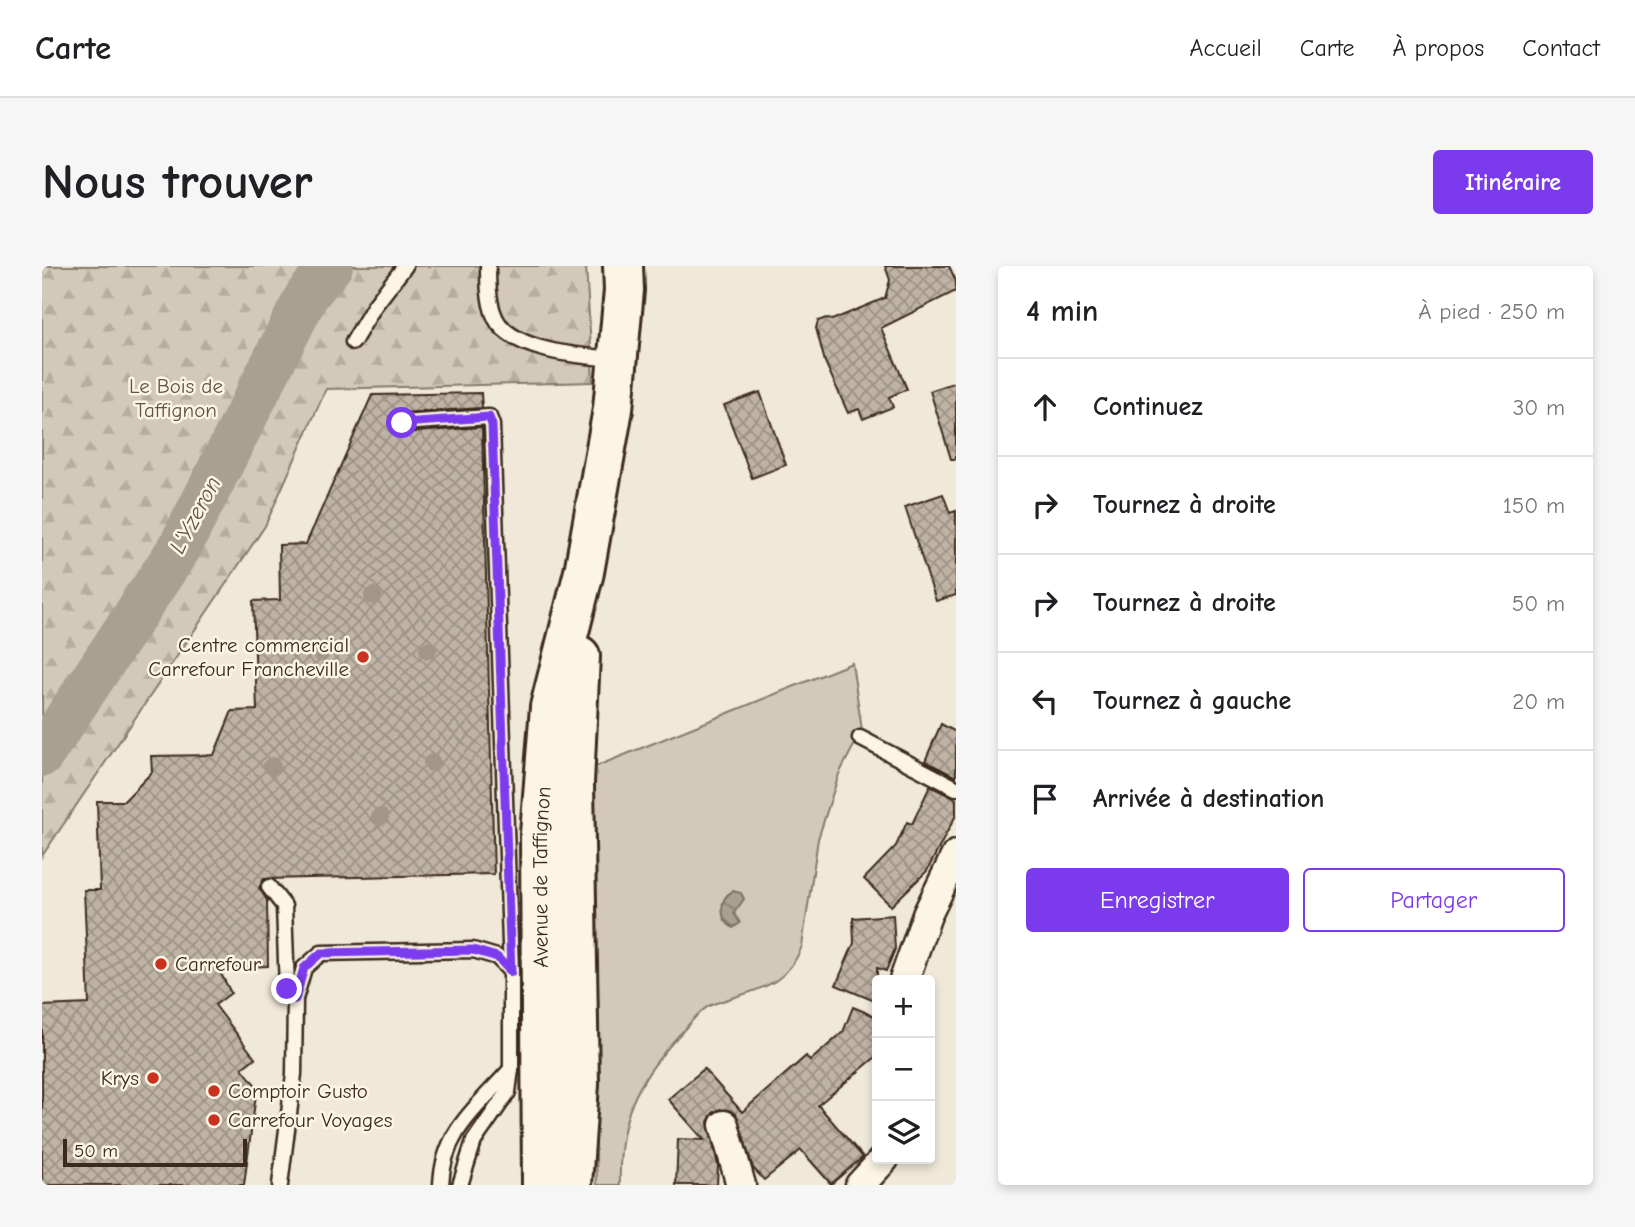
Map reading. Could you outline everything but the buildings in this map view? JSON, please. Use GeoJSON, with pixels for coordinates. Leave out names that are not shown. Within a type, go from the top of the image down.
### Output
{"type":"FeatureCollection","features":[{"type":"Feature","properties":{"kind":"street","name":"Avenue de Taffignon"},"geometry":{"type":"LineString","coordinates":[[542,1185],[540,834],[550,707],[583,572],[613,409],[623,266]]}},
{"type":"Feature","properties":{"kind":"street","name":"Avenue de Taffignon"},"geometry":{"type":"LineString","coordinates":[[572,1185],[579,1084],[574,783],[583,572]]}},
{"type":"Feature","properties":{"kind":"street"},"geometry":{"type":"LineString","coordinates":[[906,975],[927,915],[956,855]]}},
{"type":"Feature","properties":{"kind":"street"},"geometry":{"type":"LineString","coordinates":[[724,1125],[741,1185]]}},
{"type":"Feature","properties":{"kind":"street"},"geometry":{"type":"LineString","coordinates":[[860,1185],[879,1164]]}},
{"type":"Feature","properties":{"kind":"lane"},"geometry":{"type":"LineString","coordinates":[[353,342],[375,305],[405,266]]}},
{"type":"Feature","properties":{"kind":"lane"},"geometry":{"type":"LineString","coordinates":[[488,266],[488,289],[499,323],[514,335],[560,355],[618,359]]}},
{"type":"Feature","properties":{"kind":"lane"},"geometry":{"type":"LineString","coordinates":[[402,423],[489,417],[492,425],[511,972],[511,1069],[508,1091],[474,1141],[465,1162],[460,1185]]}},
{"type":"Feature","properties":{"kind":"lane"},"geometry":{"type":"LineString","coordinates":[[860,738],[956,788]]}},
{"type":"Feature","properties":{"kind":"lane"},"geometry":{"type":"LineString","coordinates":[[269,887],[284,906],[287,989],[295,999]]}},
{"type":"Feature","properties":{"kind":"lane"},"geometry":{"type":"LineString","coordinates":[[280,1185],[294,1074],[295,999],[304,968],[321,953],[473,950],[497,957],[511,972]]}},
{"type":"Feature","properties":{"kind":"lane"},"geometry":{"type":"LineString","coordinates":[[440,1185],[441,1161],[460,1125],[511,1069]]}},
{"type":"Feature","properties":{"kind":"green space","name":"Le Bois de Taffignon"},"geometry":{"type":"Polygon","coordinates":[[[42,266],[586,266],[593,382],[326,389],[265,526],[42,856],[42,266]]]}},
{"type":"Feature","properties":{"kind":"green space"},"geometry":{"type":"Polygon","coordinates":[[[852,663],[862,730],[839,774],[818,839],[802,946],[795,961],[786,972],[764,987],[707,1007],[664,1052],[641,1086],[626,1121],[620,1161],[620,1185],[597,1185],[589,963],[592,768],[852,663]]]}},
{"type":"Feature","properties":{"kind":"water"},"geometry":{"type":"Polygon","coordinates":[[[733,891],[741,893],[744,899],[734,913],[740,923],[733,928],[725,920],[722,909],[725,899],[733,891]]]}},
{"type":"Feature","properties":{"kind":"waterway","name":"L'Yzeron"},"geometry":{"type":"LineString","coordinates":[[42,755],[180,547],[307,295],[331,266]]}},
{"type":"Feature","properties":{"kind":"place","name":"Centre commercial Carrefour Francheville"},"geometry":{"type":"Point","coordinates":[363,657]}},
{"type":"Feature","properties":{"kind":"place","name":"Carrefour"},"geometry":{"type":"Point","coordinates":[161,964]}},
{"type":"Feature","properties":{"kind":"place","name":"Krys"},"geometry":{"type":"Point","coordinates":[153,1078]}},
{"type":"Feature","properties":{"kind":"place","name":"Comptoir Gusto"},"geometry":{"type":"Point","coordinates":[214,1091]}},
{"type":"Feature","properties":{"kind":"place","name":"Carrefour Voyages"},"geometry":{"type":"Point","coordinates":[214,1120]}},
{"type":"Feature","properties":{"kind":"route"},"geometry":{"type":"LineString","coordinates":[[287,989],[295,999],[304,968],[321,953],[473,950],[497,957],[511,972],[492,425],[489,417],[402,423]]}}]}
